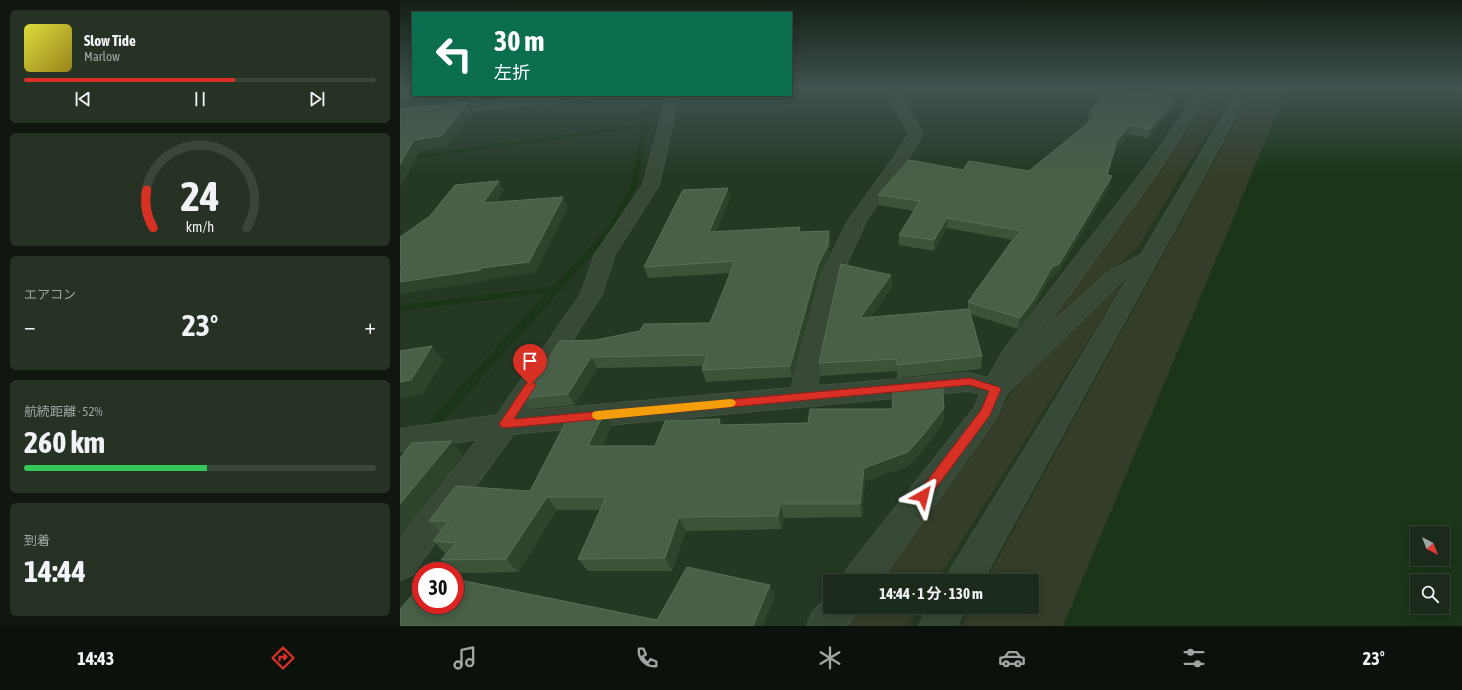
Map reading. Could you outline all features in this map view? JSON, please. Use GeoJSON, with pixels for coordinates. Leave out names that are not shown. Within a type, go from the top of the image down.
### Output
{"type":"FeatureCollection","features":[{"type":"Feature","properties":{"kind":"street"},"geometry":{"type":"LineString","coordinates":[[400,564],[505,424],[591,294],[605,254],[651,185],[668,117]]}},
{"type":"Feature","properties":{"kind":"street"},"geometry":{"type":"LineString","coordinates":[[802,397],[831,276],[857,221],[902,157],[916,134],[907,117]]}},
{"type":"Feature","properties":{"kind":"street"},"geometry":{"type":"LineString","coordinates":[[864,574],[986,412],[1011,357],[1152,170],[1187,117]]}},
{"type":"Feature","properties":{"kind":"street"},"geometry":{"type":"LineString","coordinates":[[968,574],[1050,434],[1229,117]]}},
{"type":"Feature","properties":{"kind":"street"},"geometry":{"type":"LineString","coordinates":[[996,389],[1117,275],[1149,259]]}},
{"type":"Feature","properties":{"kind":"street"},"geometry":{"type":"LineString","coordinates":[[400,440],[505,424],[970,382],[996,389]]}},
{"type":"Feature","properties":{"kind":"street"},"geometry":{"type":"LineString","coordinates":[[825,626],[834,614]]}},
{"type":"Feature","properties":{"kind":"street"},"geometry":{"type":"LineString","coordinates":[[937,626],[944,614]]}},
{"type":"Feature","properties":{"kind":"shaded area"},"geometry":{"type":"Polygon","coordinates":[[[1196,117],[1217,117],[1138,247],[1043,331],[1196,117]]]}},
{"type":"Feature","properties":{"kind":"shaded area"},"geometry":{"type":"Polygon","coordinates":[[[1238,117],[1288,117],[1122,626],[962,626],[968,614],[1039,614],[1039,574],[990,574],[1238,117]]]}},
{"type":"Feature","properties":{"kind":"shaded area"},"geometry":{"type":"Polygon","coordinates":[[[1275,117],[1462,117],[1462,626],[1063,626],[1275,117]]]}},
{"type":"Feature","properties":{"kind":"shaded area"},"geometry":{"type":"Polygon","coordinates":[[[1127,279],[940,574],[879,574],[1028,370],[1127,279]]]}},
{"type":"Feature","properties":{"kind":"shaded area"},"geometry":{"type":"Polygon","coordinates":[[[850,614],[916,614],[908,626],[841,626],[850,614]]]}},
{"type":"Feature","properties":{"kind":"building"},"geometry":{"type":"Polygon","coordinates":[[[400,117],[456,117],[441,136],[414,140],[400,164],[400,117]]]}},
{"type":"Feature","properties":{"kind":"building"},"geometry":{"type":"Polygon","coordinates":[[[1095,117],[1160,117],[1150,129],[1130,125],[1116,142],[1107,175],[1112,176],[1059,264],[1052,267],[1033,301],[1020,318],[968,302],[1011,242],[1022,231],[947,218],[934,240],[899,235],[920,201],[878,195],[909,160],[963,170],[969,161],[1029,171],[1095,117]]]}},
{"type":"Feature","properties":{"kind":"building"},"geometry":{"type":"Polygon","coordinates":[[[499,181],[483,203],[563,197],[529,262],[481,268],[480,270],[400,282],[400,270],[403,266],[400,267],[400,237],[430,216],[455,185],[499,181]]]}},
{"type":"Feature","properties":{"kind":"building"},"geometry":{"type":"Polygon","coordinates":[[[728,188],[709,232],[800,227],[799,232],[829,231],[828,245],[818,265],[790,366],[702,370],[707,355],[591,357],[568,394],[522,398],[560,341],[596,340],[640,331],[644,324],[710,323],[735,261],[644,267],[683,190],[728,188]]]}},
{"type":"Feature","properties":{"kind":"building"},"geometry":{"type":"Polygon","coordinates":[[[841,264],[891,275],[860,318],[969,309],[982,356],[897,365],[897,359],[819,363],[841,264]]]}},
{"type":"Feature","properties":{"kind":"building"},"geometry":{"type":"Polygon","coordinates":[[[432,346],[411,380],[400,382],[400,351],[432,346]]]}},
{"type":"Feature","properties":{"kind":"building"},"geometry":{"type":"Polygon","coordinates":[[[942,381],[944,408],[908,452],[864,468],[860,504],[780,504],[778,516],[679,517],[665,558],[578,559],[606,497],[547,497],[506,559],[441,560],[456,543],[433,541],[449,521],[429,521],[456,486],[530,491],[569,416],[604,413],[588,446],[655,446],[665,421],[720,419],[719,425],[808,423],[810,409],[892,409],[894,386],[942,381]]]}},
{"type":"Feature","properties":{"kind":"building"},"geometry":{"type":"Polygon","coordinates":[[[452,441],[400,504],[400,458],[412,443],[452,441]]]}},
{"type":"Feature","properties":{"kind":"building"},"geometry":{"type":"Polygon","coordinates":[[[687,567],[770,585],[753,626],[400,626],[400,609],[412,595],[412,614],[464,614],[464,581],[657,620],[687,567]]]}},
{"type":"Feature","properties":{"kind":"waterway"},"geometry":{"type":"LineString","coordinates":[[646,125],[648,117]]}},
{"type":"Feature","properties":{"kind":"waterway"},"geometry":{"type":"LineString","coordinates":[[400,159],[646,125]]}},
{"type":"Feature","properties":{"kind":"waterway"},"geometry":{"type":"LineString","coordinates":[[645,129],[646,125]]}},
{"type":"Feature","properties":{"kind":"waterway"},"geometry":{"type":"LineString","coordinates":[[556,289],[613,226],[633,188],[644,135]]}},
{"type":"Feature","properties":{"kind":"waterway"},"geometry":{"type":"LineString","coordinates":[[400,308],[556,289]]}},
{"type":"Feature","properties":{"kind":"waterway"},"geometry":{"type":"LineString","coordinates":[[435,422],[556,289]]}},
{"type":"Feature","properties":{"kind":"slow traffic"},"geometry":{"type":"LineString","coordinates":[[597,415],[731,403]]}},
{"type":"Feature","properties":{"kind":"route"},"geometry":{"type":"LineString","coordinates":[[530,385],[505,424],[970,382],[996,389],[986,412],[923,496]]}}]}
